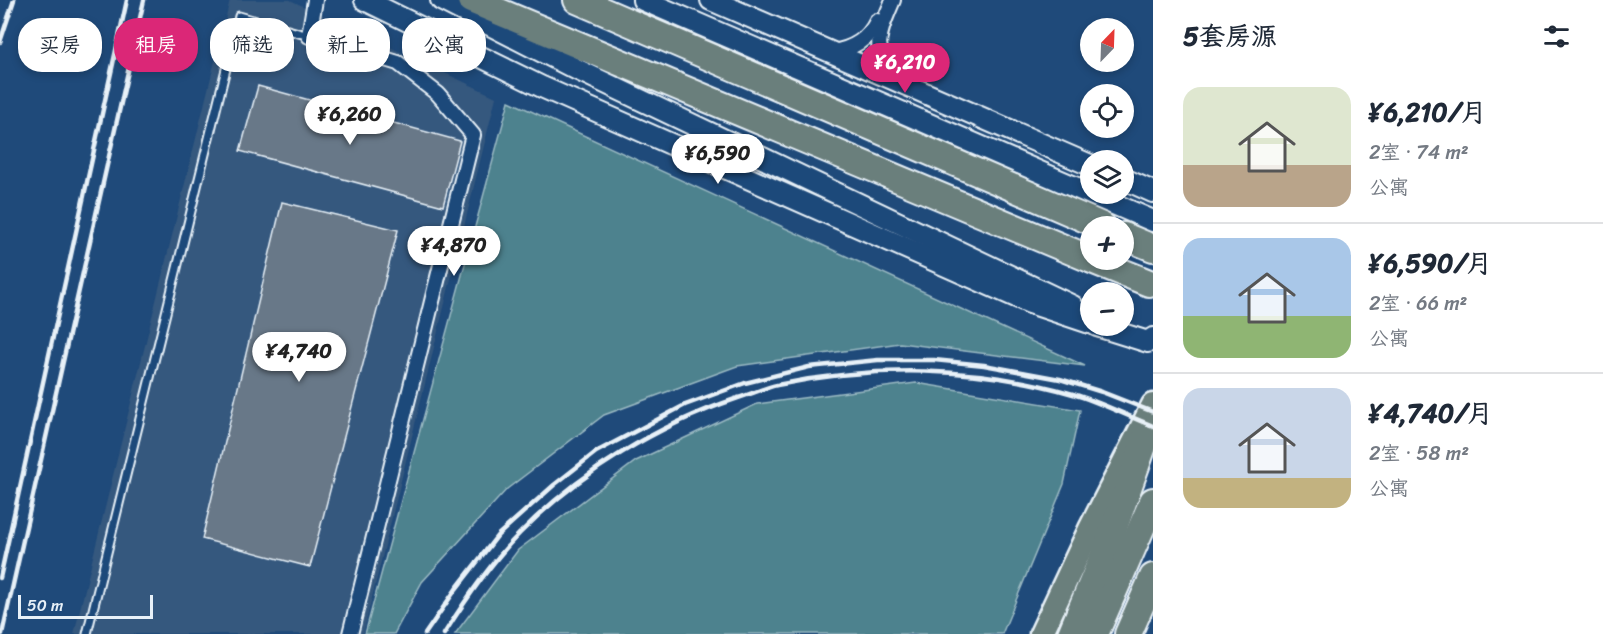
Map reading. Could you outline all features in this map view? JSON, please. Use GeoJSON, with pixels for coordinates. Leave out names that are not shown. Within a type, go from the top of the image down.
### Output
{"type":"FeatureCollection","features":[{"type":"Feature","properties":{"kind":"highway"},"geometry":{"type":"LineString","coordinates":[[471,0],[1080,254]]}},
{"type":"Feature","properties":{"kind":"highway"},"geometry":{"type":"LineString","coordinates":[[577,0],[1080,217]]}},
{"type":"Feature","properties":{"kind":"highway"},"geometry":{"type":"LineString","coordinates":[[1134,240],[1153,248]]}},
{"type":"Feature","properties":{"kind":"highway"},"geometry":{"type":"LineString","coordinates":[[1117,270],[1149,284]]}},
{"type":"Feature","properties":{"kind":"highway"},"geometry":{"type":"LineString","coordinates":[[1071,634],[1107,547],[1153,418]]}},
{"type":"Feature","properties":{"kind":"highway"},"geometry":{"type":"LineString","coordinates":[[1095,634],[1153,501]]}},
{"type":"Feature","properties":{"kind":"highway"},"geometry":{"type":"LineString","coordinates":[[1128,634],[1153,577]]}},
{"type":"Feature","properties":{"kind":"main road"},"geometry":{"type":"LineString","coordinates":[[365,0],[542,87],[1029,303],[1080,320]]}},
{"type":"Feature","properties":{"kind":"main road"},"geometry":{"type":"LineString","coordinates":[[441,0],[589,75],[1080,310]]}},
{"type":"Feature","properties":{"kind":"main road"},"geometry":{"type":"LineString","coordinates":[[643,0],[1153,221]]}},
{"type":"Feature","properties":{"kind":"main road"},"geometry":{"type":"LineString","coordinates":[[711,0],[1080,161]]}},
{"type":"Feature","properties":{"kind":"main road"},"geometry":{"type":"LineString","coordinates":[[1134,183],[1153,192]]}},
{"type":"Feature","properties":{"kind":"main road"},"geometry":{"type":"LineString","coordinates":[[1134,335],[1151,342]]}},
{"type":"Feature","properties":{"kind":"main road"},"geometry":{"type":"LineString","coordinates":[[1131,336],[1151,342]]}},
{"type":"Feature","properties":{"kind":"main road"},"geometry":{"type":"LineString","coordinates":[[1041,634],[1153,405]]}},
{"type":"Feature","properties":{"kind":"street"},"geometry":{"type":"LineString","coordinates":[[312,18],[315,0]]}},
{"type":"Feature","properties":{"kind":"street"},"geometry":{"type":"LineString","coordinates":[[832,52],[851,47],[870,34],[886,0]]}},
{"type":"Feature","properties":{"kind":"street"},"geometry":{"type":"LineString","coordinates":[[893,0],[878,38],[881,59],[893,79]]}},
{"type":"Feature","properties":{"kind":"street"},"geometry":{"type":"LineString","coordinates":[[350,634],[473,135],[438,94],[398,63],[390,61]]}},
{"type":"Feature","properties":{"kind":"lane"},"geometry":{"type":"LineString","coordinates":[[87,634],[239,16],[306,35]]}},
{"type":"Feature","properties":{"kind":"shaded area"},"geometry":{"type":"Polygon","coordinates":[[[230,0],[290,0],[328,18],[306,18],[306,72],[390,72],[390,47],[402,53],[402,72],[443,72],[496,97],[363,634],[74,634],[212,72],[294,72],[294,18],[226,18],[230,0]]]}},
{"type":"Feature","properties":{"kind":"green space"},"geometry":{"type":"Polygon","coordinates":[[[509,101],[1085,366],[900,343],[737,366],[604,415],[507,489],[422,582],[394,634],[365,634],[509,101]]]}},
{"type":"Feature","properties":{"kind":"green space"},"geometry":{"type":"Polygon","coordinates":[[[916,383],[1080,410],[1064,484],[1002,634],[455,634],[518,550],[636,461],[757,404],[916,383]]]}},
{"type":"Feature","properties":{"kind":"building"},"geometry":{"type":"Polygon","coordinates":[[[258,86],[460,141],[443,206],[240,151],[258,86]]]}},
{"type":"Feature","properties":{"kind":"building"},"geometry":{"type":"Polygon","coordinates":[[[282,202],[398,230],[310,567],[202,539],[282,202]]]}},
{"type":"Feature","properties":{"kind":"railway"},"geometry":{"type":"LineString","coordinates":[[0,42],[14,0]]}},
{"type":"Feature","properties":{"kind":"railway"},"geometry":{"type":"LineString","coordinates":[[0,578],[127,0]]}},
{"type":"Feature","properties":{"kind":"railway"},"geometry":{"type":"LineString","coordinates":[[2,634],[144,0]]}},
{"type":"Feature","properties":{"kind":"railway"},"geometry":{"type":"LineString","coordinates":[[425,634],[498,535],[554,485],[596,452],[685,405],[745,383],[809,367],[878,360],[934,360],[984,365],[1060,379],[1153,412]]}},
{"type":"Feature","properties":{"kind":"railway"},"geometry":{"type":"LineString","coordinates":[[444,634],[470,594],[499,556],[520,533],[568,490],[650,436],[708,409],[772,386],[851,374],[888,372],[963,374],[1000,378],[1073,394],[1153,426]]}}]}
